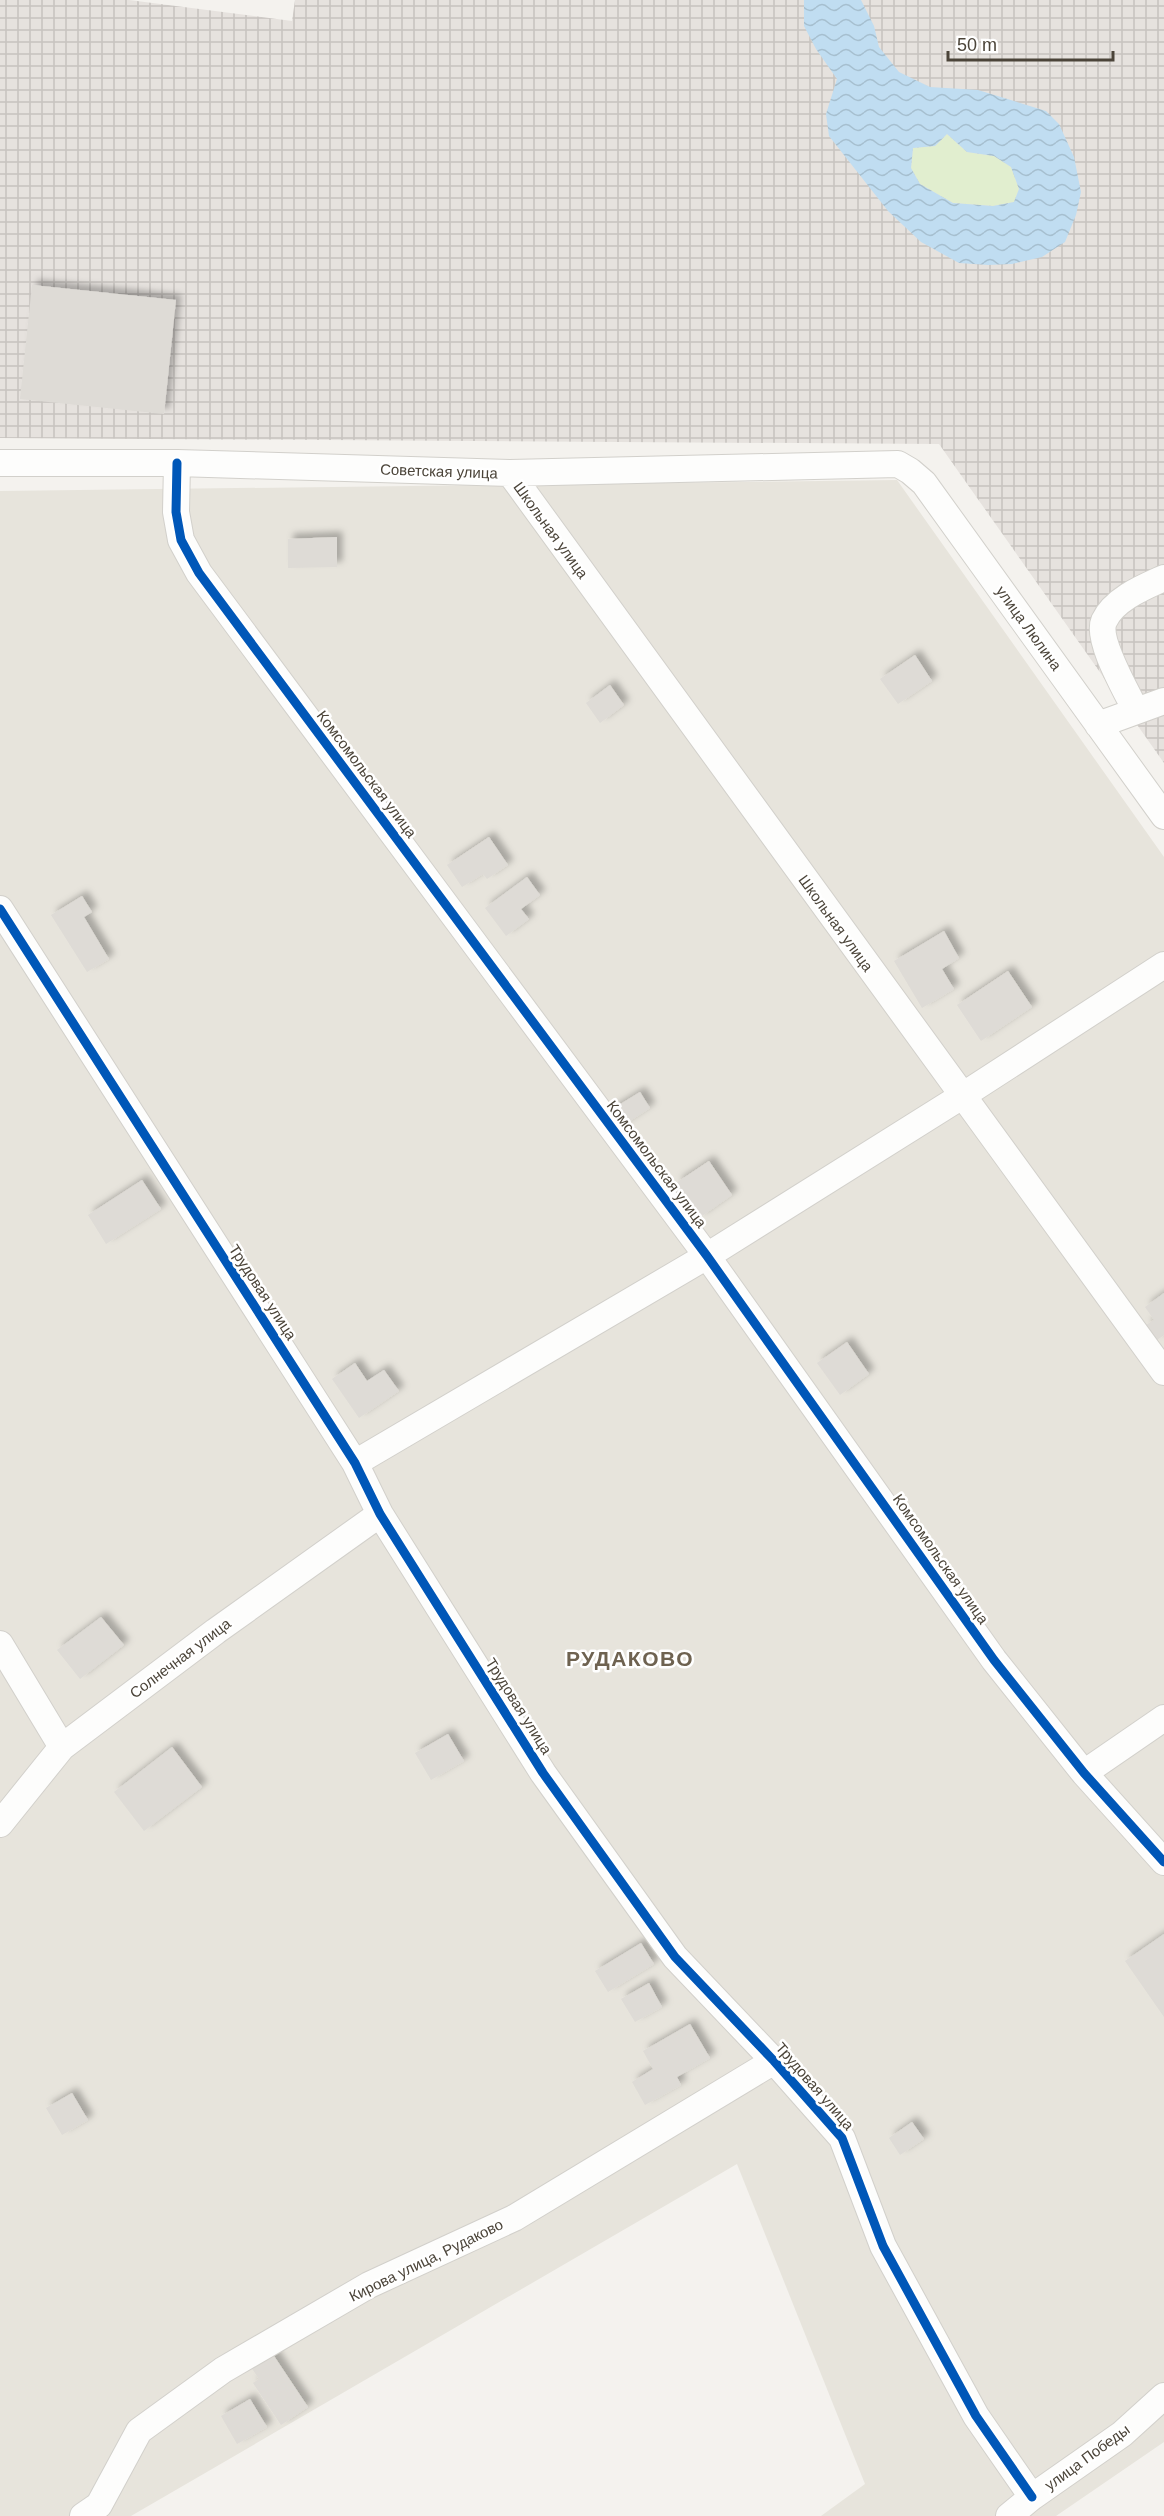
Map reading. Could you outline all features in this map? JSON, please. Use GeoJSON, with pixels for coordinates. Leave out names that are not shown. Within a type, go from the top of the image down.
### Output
{"type":"FeatureCollection","features":[{"type":"Feature","properties":{"kind":"street","name":"Советская улица"},"geometry":{"type":"LineString","coordinates":[[0,463],[177,463],[510,473],[878,464]]}},
{"type":"Feature","properties":{"kind":"street","name":"Комсомольская улица"},"geometry":{"type":"LineString","coordinates":[[177,463],[176,512],[181,540],[199,573],[706,1256],[994,1660],[1084,1773],[1164,1862]]}},
{"type":"Feature","properties":{"kind":"street","name":"улица Люлина"},"geometry":{"type":"LineString","coordinates":[[878,464],[898,464],[924,483],[1164,816]]}},
{"type":"Feature","properties":{"kind":"street","name":"Школьная улица"},"geometry":{"type":"LineString","coordinates":[[510,473],[1164,1372]]}},
{"type":"Feature","properties":{"kind":"street"},"geometry":{"type":"LineString","coordinates":[[1136,711],[1102,636],[1104,622],[1111,610],[1136,591],[1164,578]]}},
{"type":"Feature","properties":{"kind":"street"},"geometry":{"type":"LineString","coordinates":[[1098,725],[1164,701]]}},
{"type":"Feature","properties":{"kind":"street","name":"Трудовая улица"},"geometry":{"type":"LineString","coordinates":[[0,909],[355,1463],[381,1514],[543,1773],[675,1957],[774,2061],[842,2138],[883,2246],[976,2416],[1032,2497]]}},
{"type":"Feature","properties":{"kind":"street"},"geometry":{"type":"LineString","coordinates":[[355,1463],[706,1256],[962,1096],[1164,965]]}},
{"type":"Feature","properties":{"kind":"street","name":"Солнечная улица"},"geometry":{"type":"LineString","coordinates":[[0,1824],[62,1747],[216,1631],[381,1514]]}},
{"type":"Feature","properties":{"kind":"street"},"geometry":{"type":"LineString","coordinates":[[0,1644],[62,1747]]}},
{"type":"Feature","properties":{"kind":"street"},"geometry":{"type":"LineString","coordinates":[[1084,1773],[1164,1718]]}},
{"type":"Feature","properties":{"kind":"street","name":"Кирова улица, Рудаково"},"geometry":{"type":"LineString","coordinates":[[83,2516],[99,2505],[140,2431],[223,2370],[369,2285],[514,2218],[774,2061]]}},
{"type":"Feature","properties":{"kind":"street","name":"улица Победы"},"geometry":{"type":"LineString","coordinates":[[1009,2516],[1032,2497],[1122,2434],[1164,2396]]}},
{"type":"Feature","properties":{"kind":"shaded area"},"geometry":{"type":"Polygon","coordinates":[[[0,0],[129,0],[292,21],[295,0],[1164,0],[1164,763],[939,444],[0,438],[0,0]]]}},
{"type":"Feature","properties":{"kind":"shaded area"},"geometry":{"type":"Polygon","coordinates":[[[897,480],[1164,857],[1164,2442],[1056,2516],[821,2516],[865,2484],[737,2164],[131,2516],[0,2516],[0,491],[897,480]]]}},
{"type":"Feature","properties":{"kind":"green space"},"geometry":{"type":"Polygon","coordinates":[[[947,134],[967,152],[994,156],[1011,167],[1019,189],[1014,202],[993,206],[953,203],[920,184],[911,168],[913,148],[935,146],[947,134]]]}},
{"type":"Feature","properties":{"kind":"water"},"geometry":{"type":"Polygon","coordinates":[[[804,0],[861,0],[874,26],[879,47],[899,72],[930,87],[978,90],[1046,111],[1059,124],[1074,157],[1081,192],[1076,215],[1065,242],[1042,257],[1012,264],[988,265],[959,263],[921,242],[888,211],[829,136],[826,114],[837,79],[816,49],[804,26],[804,0]],[[947,134],[935,146],[913,148],[911,168],[920,184],[953,203],[993,206],[1014,202],[1019,189],[1011,167],[994,156],[967,152],[947,134]]]}},
{"type":"Feature","properties":{"kind":"building"},"geometry":{"type":"Polygon","coordinates":[[[32,285],[176,300],[164,414],[20,399],[32,285]]]}},
{"type":"Feature","properties":{"kind":"building"},"geometry":{"type":"Polygon","coordinates":[[[337,537],[337,567],[288,568],[288,539],[337,537]]]}},
{"type":"Feature","properties":{"kind":"building"},"geometry":{"type":"Polygon","coordinates":[[[915,655],[932,681],[898,704],[880,679],[915,655]]]}},
{"type":"Feature","properties":{"kind":"building"},"geometry":{"type":"Polygon","coordinates":[[[610,685],[624,705],[600,723],[586,703],[610,685]]]}},
{"type":"Feature","properties":{"kind":"building"},"geometry":{"type":"Polygon","coordinates":[[[489,837],[508,865],[487,879],[483,874],[462,887],[447,865],[489,837]]]}},
{"type":"Feature","properties":{"kind":"building"},"geometry":{"type":"Polygon","coordinates":[[[527,877],[540,895],[521,909],[529,919],[506,936],[485,908],[527,877]]]}},
{"type":"Feature","properties":{"kind":"building"},"geometry":{"type":"Polygon","coordinates":[[[82,896],[92,912],[84,917],[109,959],[87,972],[51,915],[82,896]]]}},
{"type":"Feature","properties":{"kind":"building"},"geometry":{"type":"Polygon","coordinates":[[[944,931],[959,958],[942,969],[954,989],[922,1008],[894,961],[944,931]]]}},
{"type":"Feature","properties":{"kind":"building"},"geometry":{"type":"Polygon","coordinates":[[[1008,971],[1032,1007],[981,1041],[957,1005],[1008,971]]]}},
{"type":"Feature","properties":{"kind":"building"},"geometry":{"type":"Polygon","coordinates":[[[640,1092],[650,1108],[619,1128],[609,1111],[640,1092]]]}},
{"type":"Feature","properties":{"kind":"building"},"geometry":{"type":"Polygon","coordinates":[[[709,1161],[732,1195],[699,1218],[676,1183],[709,1161]]]}},
{"type":"Feature","properties":{"kind":"building"},"geometry":{"type":"Polygon","coordinates":[[[142,1180],[161,1209],[106,1244],[88,1215],[142,1180]]]}},
{"type":"Feature","properties":{"kind":"building"},"geometry":{"type":"Polygon","coordinates":[[[1164,1293],[1164,1335],[1157,1340],[1146,1325],[1154,1320],[1145,1307],[1164,1293]]]}},
{"type":"Feature","properties":{"kind":"building"},"geometry":{"type":"Polygon","coordinates":[[[847,1342],[869,1374],[840,1395],[817,1363],[847,1342]]]}},
{"type":"Feature","properties":{"kind":"building"},"geometry":{"type":"Polygon","coordinates":[[[355,1363],[367,1381],[384,1370],[399,1391],[359,1418],[332,1379],[355,1363]]]}},
{"type":"Feature","properties":{"kind":"building"},"geometry":{"type":"Polygon","coordinates":[[[101,1617],[124,1645],[80,1679],[57,1650],[101,1617]]]}},
{"type":"Feature","properties":{"kind":"building"},"geometry":{"type":"Polygon","coordinates":[[[448,1734],[464,1761],[431,1780],[415,1753],[448,1734]]]}},
{"type":"Feature","properties":{"kind":"building"},"geometry":{"type":"Polygon","coordinates":[[[172,1747],[202,1787],[144,1831],[114,1792],[172,1747]]]}},
{"type":"Feature","properties":{"kind":"building"},"geometry":{"type":"Polygon","coordinates":[[[1164,1934],[1164,2017],[1125,1961],[1164,1934]]]}},
{"type":"Feature","properties":{"kind":"building"},"geometry":{"type":"Polygon","coordinates":[[[641,1943],[654,1964],[608,1992],[595,1971],[641,1943]]]}},
{"type":"Feature","properties":{"kind":"building"},"geometry":{"type":"Polygon","coordinates":[[[649,1983],[662,2007],[635,2022],[621,1999],[649,1983]]]}},
{"type":"Feature","properties":{"kind":"building"},"geometry":{"type":"Polygon","coordinates":[[[690,2024],[710,2058],[677,2077],[681,2085],[645,2105],[632,2082],[653,2069],[643,2051],[690,2024]]]}},
{"type":"Feature","properties":{"kind":"building"},"geometry":{"type":"Polygon","coordinates":[[[72,2093],[88,2120],[62,2135],[46,2108],[72,2093]]]}},
{"type":"Feature","properties":{"kind":"building"},"geometry":{"type":"Polygon","coordinates":[[[912,2122],[924,2139],[900,2155],[889,2138],[912,2122]]]}},
{"type":"Feature","properties":{"kind":"building"},"geometry":{"type":"Polygon","coordinates":[[[270,2350],[308,2407],[281,2425],[253,2383],[259,2379],[249,2364],[270,2350]]]}},
{"type":"Feature","properties":{"kind":"building"},"geometry":{"type":"Polygon","coordinates":[[[250,2399],[267,2427],[237,2444],[221,2416],[250,2399]]]}},
{"type":"Feature","properties":{"kind":"cycle path"},"geometry":{"type":"LineString","coordinates":[[177,463],[176,512],[181,540],[199,573],[707,1256],[994,1660],[1084,1773],[1164,1862]]}},
{"type":"Feature","properties":{"kind":"cycle path"},"geometry":{"type":"LineString","coordinates":[[0,909],[355,1463],[380,1514],[543,1773],[675,1957],[774,2061],[842,2138],[883,2246],[976,2416],[1032,2497]]}},
{"type":"Feature","properties":{"kind":"district","name":"РУДАКОВО"},"geometry":{"type":"Point","coordinates":[630,1658]}}]}
